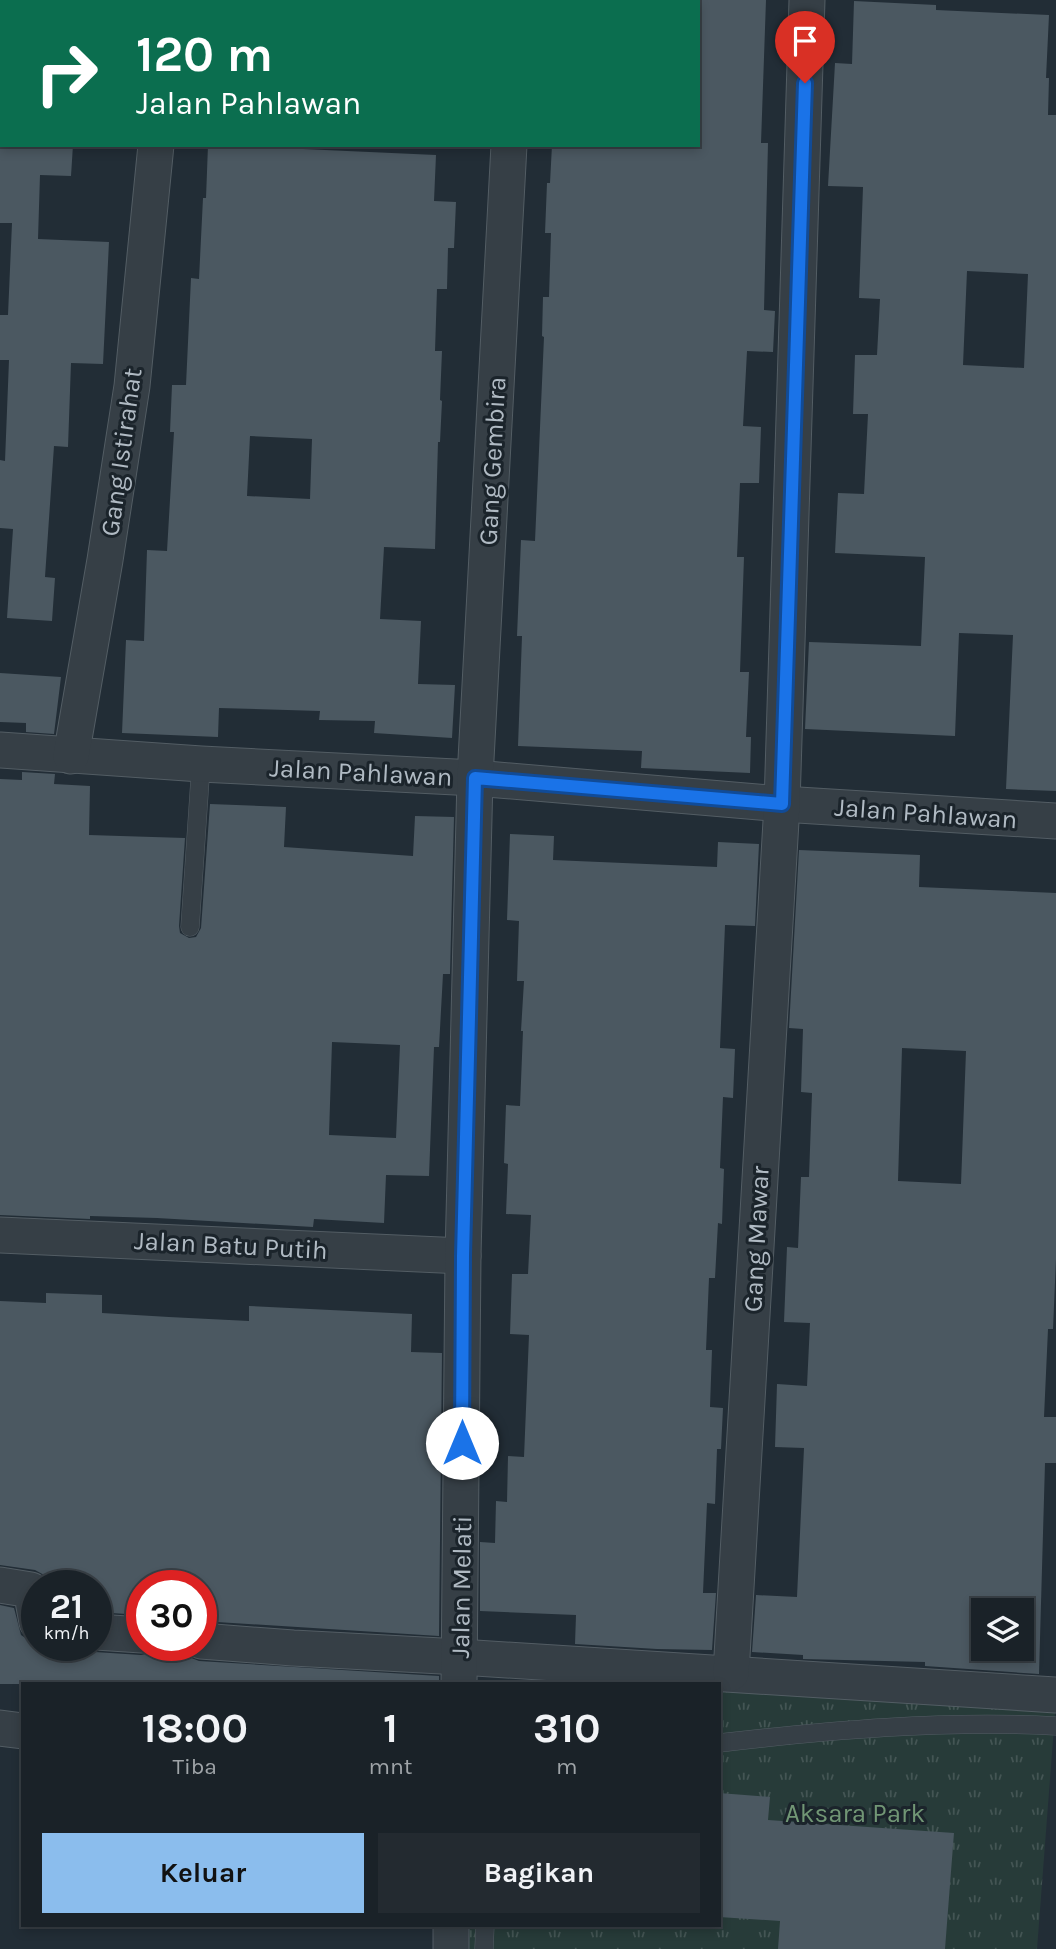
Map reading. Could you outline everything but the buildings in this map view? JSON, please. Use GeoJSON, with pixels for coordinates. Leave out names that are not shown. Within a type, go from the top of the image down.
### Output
{"type":"FeatureCollection","features":[{"type":"Feature","properties":{"kind":"street","name":"Gang Mawar"},"geometry":{"type":"LineString","coordinates":[[731,1673],[782,804],[807,0]]}},
{"type":"Feature","properties":{"kind":"street","name":"Gang Istirahat"},"geometry":{"type":"LineString","coordinates":[[71,756],[132,386],[156,147]]}},
{"type":"Feature","properties":{"kind":"street","name":"Gang Gembira"},"geometry":{"type":"LineString","coordinates":[[475,778],[509,147]]}},
{"type":"Feature","properties":{"kind":"street","name":"Jalan Pahlawan"},"geometry":{"type":"LineString","coordinates":[[0,750],[201,764],[475,778],[782,804],[1056,821]]}},
{"type":"Feature","properties":{"kind":"street","name":"Jalan Melati"},"geometry":{"type":"LineString","coordinates":[[460,1670],[463,1256],[475,778]]}},
{"type":"Feature","properties":{"kind":"street","name":"Jalan Batu Putih"},"geometry":{"type":"LineString","coordinates":[[0,1235],[463,1256]]}},
{"type":"Feature","properties":{"kind":"street"},"geometry":{"type":"LineString","coordinates":[[0,1585],[21,1588]]}},
{"type":"Feature","properties":{"kind":"street"},"geometry":{"type":"LineString","coordinates":[[217,1642],[293,1648],[460,1670],[731,1673],[1056,1695]]}},
{"type":"Feature","properties":{"kind":"street"},"geometry":{"type":"LineString","coordinates":[[0,1728],[21,1731]]}},
{"type":"Feature","properties":{"kind":"street"},"geometry":{"type":"LineString","coordinates":[[451,1949],[452,1927]]}},
{"type":"Feature","properties":{"kind":"lane"},"geometry":{"type":"LineString","coordinates":[[190,926],[201,764]]}},
{"type":"Feature","properties":{"kind":"lane"},"geometry":{"type":"LineString","coordinates":[[721,1743],[863,1728],[974,1723],[1056,1726]]}},
{"type":"Feature","properties":{"kind":"lane"},"geometry":{"type":"LineString","coordinates":[[484,1949],[485,1927]]}},
{"type":"Feature","properties":{"kind":"green space","name":"Aksara Park"},"geometry":{"type":"Polygon","coordinates":[[[721,1684],[1056,1700],[1037,1949],[466,1949],[467,1927],[721,1927],[721,1684]]]}},
{"type":"Feature","properties":{"kind":"route"},"geometry":{"type":"LineString","coordinates":[[462,1443],[463,1256],[475,778],[782,804],[805,83]]}}]}
